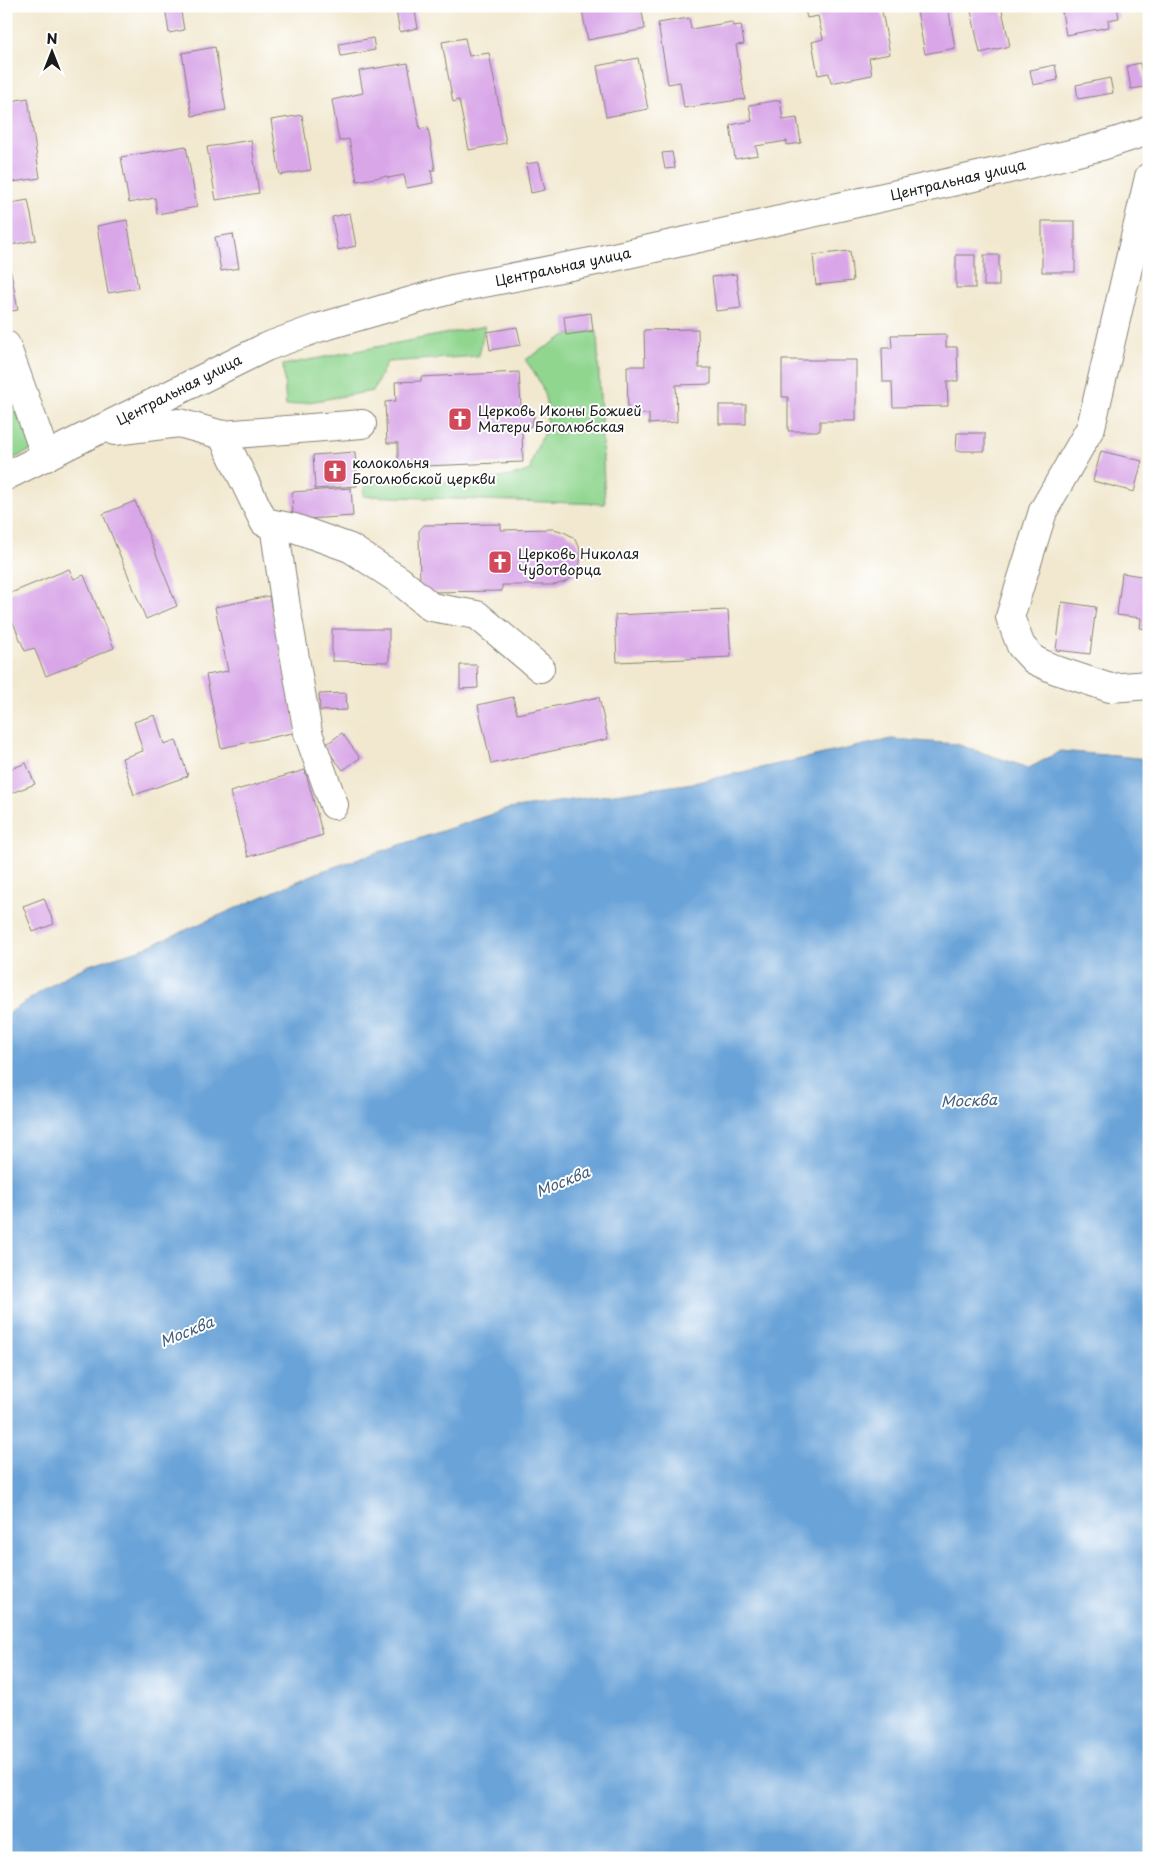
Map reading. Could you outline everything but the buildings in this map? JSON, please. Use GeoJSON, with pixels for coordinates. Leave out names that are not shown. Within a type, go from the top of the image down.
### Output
{"type":"FeatureCollection","features":[{"type":"Feature","properties":{"kind":"street","name":"Центральная улица"},"geometry":{"type":"LineString","coordinates":[[6,476],[266,346],[318,328],[453,289],[596,261],[1001,172],[1102,146],[1148,137]]}},
{"type":"Feature","properties":{"kind":"street"},"geometry":{"type":"LineString","coordinates":[[1149,177],[1091,427],[1044,510],[1010,617],[1020,646],[1034,660],[1056,670],[1110,688],[1149,685]]}},
{"type":"Feature","properties":{"kind":"street"},"geometry":{"type":"LineString","coordinates":[[6,345],[46,457]]}},
{"type":"Feature","properties":{"kind":"street"},"geometry":{"type":"LineString","coordinates":[[93,434],[179,423],[222,435],[362,424]]}},
{"type":"Feature","properties":{"kind":"street"},"geometry":{"type":"LineString","coordinates":[[222,435],[264,522],[294,528],[350,548],[399,580],[431,607],[477,614],[540,668]]}},
{"type":"Feature","properties":{"kind":"street"},"geometry":{"type":"LineString","coordinates":[[274,525],[308,733],[334,805]]}},
{"type":"Feature","properties":{"kind":"green space"},"geometry":{"type":"Polygon","coordinates":[[[485,326],[479,356],[387,362],[373,391],[286,406],[283,365],[485,326]]]}},
{"type":"Feature","properties":{"kind":"green space"},"geometry":{"type":"Polygon","coordinates":[[[597,332],[605,504],[363,496],[365,481],[472,481],[494,479],[530,470],[545,427],[547,406],[537,377],[525,360],[566,335],[597,332]]]}},
{"type":"Feature","properties":{"kind":"green space"},"geometry":{"type":"Polygon","coordinates":[[[6,345],[42,445],[6,462],[6,345]]]}},
{"type":"Feature","properties":{"kind":"water","name":"Москва"},"geometry":{"type":"Polygon","coordinates":[[[891,739],[956,744],[1029,768],[1061,751],[1149,759],[1149,1858],[6,1858],[6,1015],[62,978],[89,965],[142,949],[319,872],[508,809],[693,783],[891,739]]]}},
{"type":"Feature","properties":{"kind":"place","name":"Церковь Иконы Божией Матери Боголюбская"},"geometry":{"type":"Point","coordinates":[460,419]}},
{"type":"Feature","properties":{"kind":"place","name":"колокольня Боголюбской церкви"},"geometry":{"type":"Point","coordinates":[335,471]}},
{"type":"Feature","properties":{"kind":"place","name":"Церковь Николая Чудотворца"},"geometry":{"type":"Point","coordinates":[500,562]}}]}
